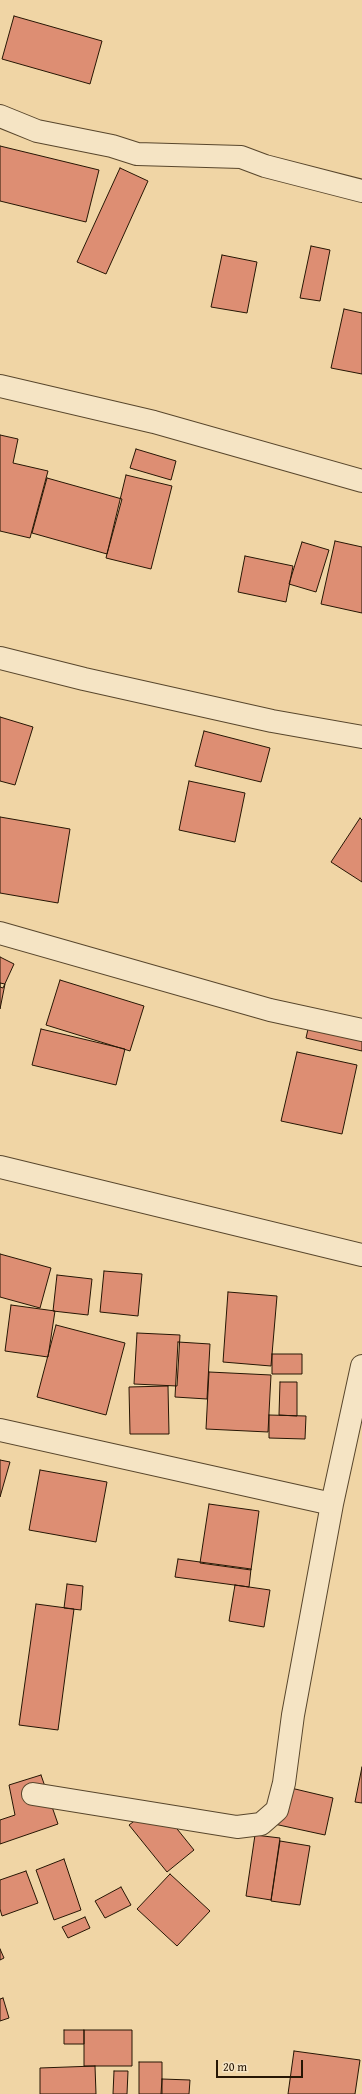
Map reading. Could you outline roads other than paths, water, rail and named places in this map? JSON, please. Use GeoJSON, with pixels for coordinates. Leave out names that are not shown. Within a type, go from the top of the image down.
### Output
{"type":"FeatureCollection","features":[{"type":"Feature","properties":{"kind":"street"},"geometry":{"type":"LineString","coordinates":[[0,116],[37,131],[112,146],[137,154],[241,158],[265,166],[362,191]]}},
{"type":"Feature","properties":{"kind":"street"},"geometry":{"type":"LineString","coordinates":[[0,386],[154,422],[362,481]]}},
{"type":"Feature","properties":{"kind":"street"},"geometry":{"type":"LineString","coordinates":[[0,658],[84,679],[272,721],[362,737]]}},
{"type":"Feature","properties":{"kind":"street"},"geometry":{"type":"LineString","coordinates":[[0,933],[270,1010],[362,1030]]}},
{"type":"Feature","properties":{"kind":"street"},"geometry":{"type":"LineString","coordinates":[[0,1167],[362,1255]]}},
{"type":"Feature","properties":{"kind":"street"},"geometry":{"type":"LineString","coordinates":[[33,1794],[236,1827],[261,1824],[276,1810],[284,1783],[293,1715],[332,1504],[362,1366]]}},
{"type":"Feature","properties":{"kind":"street"},"geometry":{"type":"LineString","coordinates":[[0,1430],[332,1504]]}}]}
